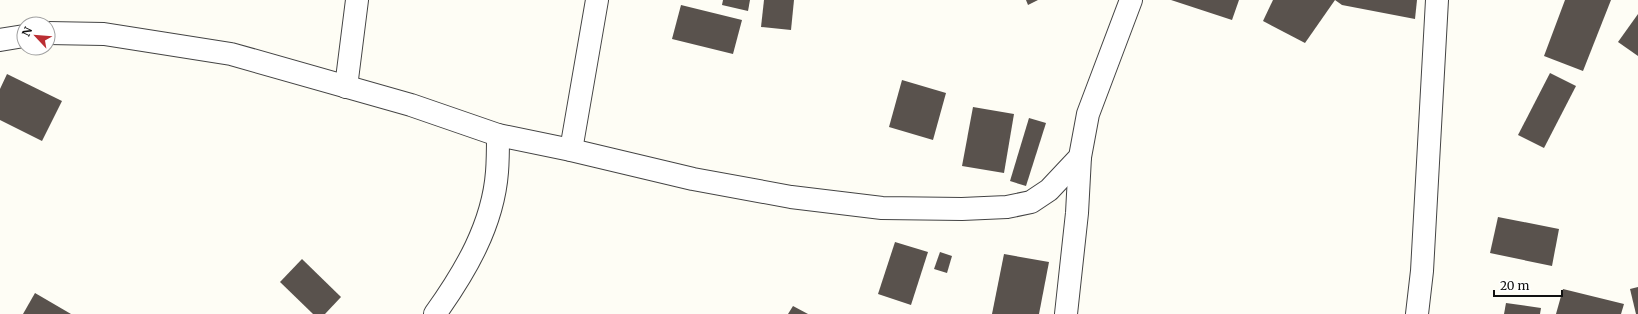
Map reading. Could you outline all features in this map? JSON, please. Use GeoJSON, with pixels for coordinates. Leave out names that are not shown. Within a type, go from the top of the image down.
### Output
{"type":"FeatureCollection","features":[{"type":"Feature","properties":{"kind":"street"},"geometry":{"type":"LineString","coordinates":[[346,86],[357,0]]}},
{"type":"Feature","properties":{"kind":"street"},"geometry":{"type":"LineString","coordinates":[[571,150],[597,0]]}},
{"type":"Feature","properties":{"kind":"street"},"geometry":{"type":"LineString","coordinates":[[1066,314],[1077,213],[1080,157],[1088,114],[1130,0]]}},
{"type":"Feature","properties":{"kind":"street"},"geometry":{"type":"LineString","coordinates":[[1417,314],[1422,272],[1437,0]]}},
{"type":"Feature","properties":{"kind":"street"},"geometry":{"type":"LineString","coordinates":[[56,33],[104,34],[231,54],[411,105],[498,135],[571,150],[692,179],[791,197],[882,208],[1007,207],[1031,202],[1049,190],[1080,157]]}},
{"type":"Feature","properties":{"kind":"street"},"geometry":{"type":"LineString","coordinates":[[0,40],[16,37]]}},
{"type":"Feature","properties":{"kind":"street"},"geometry":{"type":"LineString","coordinates":[[435,314],[457,284],[476,247],[489,215],[497,173],[498,135]]}},
{"type":"Feature","properties":{"kind":"building"},"geometry":{"type":"Polygon","coordinates":[[[723,0],[750,0],[748,11],[722,5],[723,0]]]}},
{"type":"Feature","properties":{"kind":"building"},"geometry":{"type":"Polygon","coordinates":[[[764,0],[794,0],[791,30],[761,27],[764,0]]]}},
{"type":"Feature","properties":{"kind":"building"},"geometry":{"type":"Polygon","coordinates":[[[1026,0],[1038,0],[1028,5],[1026,0]]]}},
{"type":"Feature","properties":{"kind":"building"},"geometry":{"type":"Polygon","coordinates":[[[1171,0],[1239,0],[1232,20],[1171,0]]]}},
{"type":"Feature","properties":{"kind":"building"},"geometry":{"type":"Polygon","coordinates":[[[1273,0],[1335,0],[1305,43],[1263,21],[1273,0]]]}},
{"type":"Feature","properties":{"kind":"building"},"geometry":{"type":"Polygon","coordinates":[[[1335,0],[1417,0],[1415,19],[1342,5],[1335,0]]]}},
{"type":"Feature","properties":{"kind":"building"},"geometry":{"type":"Polygon","coordinates":[[[1565,0],[1611,0],[1583,71],[1544,56],[1565,0]]]}},
{"type":"Feature","properties":{"kind":"building"},"geometry":{"type":"Polygon","coordinates":[[[681,5],[742,20],[733,54],[672,39],[681,5]]]}},
{"type":"Feature","properties":{"kind":"building"},"geometry":{"type":"Polygon","coordinates":[[[1638,14],[1638,56],[1618,42],[1638,14]]]}},
{"type":"Feature","properties":{"kind":"building"},"geometry":{"type":"Polygon","coordinates":[[[1550,73],[1576,86],[1544,148],[1518,135],[1550,73]]]}},
{"type":"Feature","properties":{"kind":"building"},"geometry":{"type":"Polygon","coordinates":[[[7,74],[62,101],[42,141],[0,120],[0,89],[7,74]]]}},
{"type":"Feature","properties":{"kind":"building"},"geometry":{"type":"Polygon","coordinates":[[[902,80],[946,93],[933,140],[889,127],[902,80]]]}},
{"type":"Feature","properties":{"kind":"building"},"geometry":{"type":"Polygon","coordinates":[[[973,107],[1014,114],[1004,173],[962,166],[973,107]]]}},
{"type":"Feature","properties":{"kind":"building"},"geometry":{"type":"Polygon","coordinates":[[[1029,118],[1046,123],[1026,186],[1010,181],[1029,118]]]}},
{"type":"Feature","properties":{"kind":"building"},"geometry":{"type":"Polygon","coordinates":[[[1498,217],[1559,229],[1552,266],[1490,253],[1498,217]]]}},
{"type":"Feature","properties":{"kind":"building"},"geometry":{"type":"Polygon","coordinates":[[[895,242],[928,252],[911,305],[878,294],[895,242]]]}},
{"type":"Feature","properties":{"kind":"building"},"geometry":{"type":"Polygon","coordinates":[[[940,252],[952,256],[947,273],[934,269],[940,252]]]}},
{"type":"Feature","properties":{"kind":"building"},"geometry":{"type":"Polygon","coordinates":[[[1004,254],[1049,262],[1039,314],[992,314],[1004,254]]]}},
{"type":"Feature","properties":{"kind":"building"},"geometry":{"type":"Polygon","coordinates":[[[302,259],[341,297],[325,314],[313,314],[280,282],[302,259]]]}},
{"type":"Feature","properties":{"kind":"building"},"geometry":{"type":"Polygon","coordinates":[[[1638,287],[1638,314],[1636,314],[1630,289],[1638,287]]]}},
{"type":"Feature","properties":{"kind":"building"},"geometry":{"type":"Polygon","coordinates":[[[1563,289],[1624,304],[1621,314],[1556,314],[1563,289]]]}},
{"type":"Feature","properties":{"kind":"building"},"geometry":{"type":"Polygon","coordinates":[[[35,293],[71,314],[23,314],[35,293]]]}},
{"type":"Feature","properties":{"kind":"building"},"geometry":{"type":"Polygon","coordinates":[[[1506,303],[1541,308],[1540,314],[1504,314],[1506,303]]]}},
{"type":"Feature","properties":{"kind":"building"},"geometry":{"type":"Polygon","coordinates":[[[793,306],[808,314],[788,314],[793,306]]]}}]}
